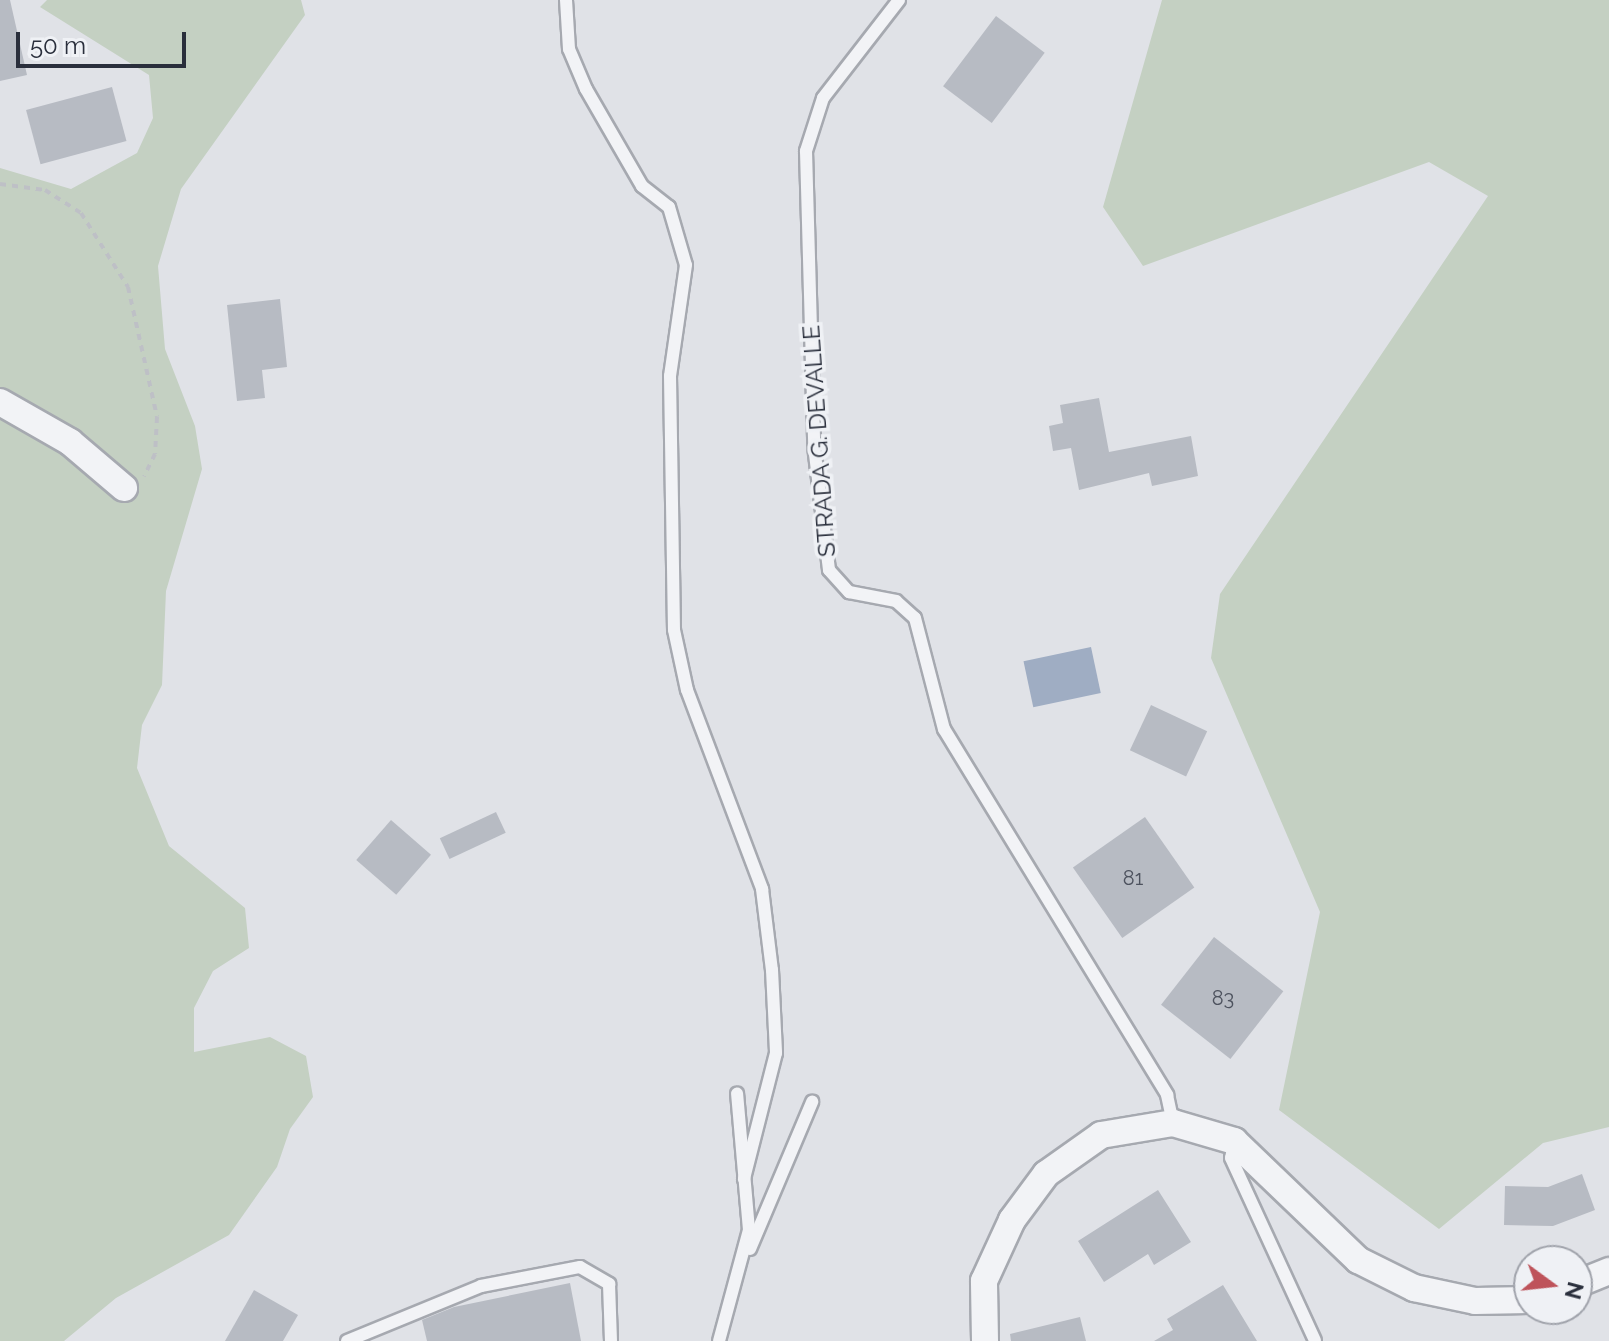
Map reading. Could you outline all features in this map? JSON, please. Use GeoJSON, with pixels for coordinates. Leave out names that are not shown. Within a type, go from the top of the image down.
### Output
{"type":"FeatureCollection","features":[{"type":"Feature","properties":{"kind":"street"},"geometry":{"type":"LineString","coordinates":[[0,402],[70,442],[124,488]]}},
{"type":"Feature","properties":{"kind":"street"},"geometry":{"type":"LineString","coordinates":[[985,1341],[984,1281],[1012,1220],[1046,1174],[1101,1135],[1173,1123],[1234,1141],[1358,1260],[1414,1288],[1475,1301],[1513,1300]]}},
{"type":"Feature","properties":{"kind":"lane"},"geometry":{"type":"LineString","coordinates":[[566,0],[569,49],[586,89],[624,160],[669,207],[686,265],[670,376],[674,630],[687,690],[762,889],[772,970],[776,1053],[744,1179]]}},
{"type":"Feature","properties":{"kind":"lane","name":"STRADA G. DEVALLE"},"geometry":{"type":"LineString","coordinates":[[899,0],[823,98],[805,163],[814,446],[829,570],[849,592],[896,601],[915,618],[944,729],[1167,1095],[1173,1123]]}},
{"type":"Feature","properties":{"kind":"lane"},"geometry":{"type":"LineString","coordinates":[[737,1094],[744,1179],[745,1259]]}},
{"type":"Feature","properties":{"kind":"lane"},"geometry":{"type":"LineString","coordinates":[[719,1341],[745,1259],[812,1102]]}},
{"type":"Feature","properties":{"kind":"lane"},"geometry":{"type":"LineString","coordinates":[[1234,1141],[1231,1158],[1315,1341]]}},
{"type":"Feature","properties":{"kind":"lane"},"geometry":{"type":"LineString","coordinates":[[347,1341],[481,1286],[580,1267],[609,1284],[611,1341]]}},
{"type":"Feature","properties":{"kind":"path"},"geometry":{"type":"LineString","coordinates":[[0,184],[45,190],[81,213],[128,287],[157,417],[149,474],[124,488]]}},
{"type":"Feature","properties":{"kind":"green space"},"geometry":{"type":"Polygon","coordinates":[[[47,0],[301,0],[305,15],[181,189],[158,266],[165,349],[195,426],[202,469],[166,591],[162,685],[142,725],[137,768],[169,846],[245,908],[249,948],[213,971],[194,1008],[194,1052],[270,1037],[306,1056],[313,1097],[290,1129],[277,1167],[229,1235],[116,1298],[64,1341],[0,1341],[0,168],[71,189],[137,153],[153,118],[149,75],[40,7],[47,0]]]}},
{"type":"Feature","properties":{"kind":"green space"},"geometry":{"type":"Polygon","coordinates":[[[1162,0],[1609,0],[1609,1127],[1543,1143],[1439,1229],[1279,1110],[1320,912],[1211,658],[1220,594],[1488,196],[1429,162],[1143,266],[1103,207],[1162,0]]]}},
{"type":"Feature","properties":{"kind":"water"},"geometry":{"type":"Polygon","coordinates":[[[1091,647],[1101,693],[1033,707],[1024,661],[1091,647]]]}},
{"type":"Feature","properties":{"kind":"building"},"geometry":{"type":"Polygon","coordinates":[[[0,0],[10,0],[27,75],[0,81],[0,0]]]}},
{"type":"Feature","properties":{"kind":"building"},"geometry":{"type":"Polygon","coordinates":[[[996,16],[1045,53],[992,123],[943,86],[996,16]]]}},
{"type":"Feature","properties":{"kind":"building"},"geometry":{"type":"Polygon","coordinates":[[[112,87],[126,141],[41,164],[26,110],[112,87]]]}},
{"type":"Feature","properties":{"kind":"building"},"geometry":{"type":"Polygon","coordinates":[[[280,299],[287,367],[262,370],[265,398],[237,401],[227,305],[280,299]]]}},
{"type":"Feature","properties":{"kind":"building"},"geometry":{"type":"Polygon","coordinates":[[[1099,398],[1109,452],[1191,436],[1198,476],[1152,486],[1149,473],[1079,490],[1071,448],[1053,451],[1049,426],[1063,423],[1060,405],[1099,398]]]}},
{"type":"Feature","properties":{"kind":"building"},"geometry":{"type":"Polygon","coordinates":[[[1151,705],[1207,731],[1186,777],[1130,750],[1151,705]]]}},
{"type":"Feature","properties":{"kind":"building"},"geometry":{"type":"Polygon","coordinates":[[[496,812],[506,833],[450,859],[440,838],[496,812]]]}},
{"type":"Feature","properties":{"kind":"building"},"geometry":{"type":"Polygon","coordinates":[[[1145,817],[1194,887],[1122,938],[1073,867],[1145,817]]]}},
{"type":"Feature","properties":{"kind":"building"},"geometry":{"type":"Polygon","coordinates":[[[391,820],[431,855],[396,895],[356,860],[391,820]]]}},
{"type":"Feature","properties":{"kind":"building"},"geometry":{"type":"Polygon","coordinates":[[[1214,937],[1283,991],[1230,1059],[1161,1005],[1214,937]]]}},
{"type":"Feature","properties":{"kind":"building"},"geometry":{"type":"Polygon","coordinates":[[[1582,1174],[1595,1210],[1553,1226],[1504,1225],[1505,1186],[1548,1187],[1582,1174]]]}},
{"type":"Feature","properties":{"kind":"building"},"geometry":{"type":"Polygon","coordinates":[[[1158,1190],[1191,1242],[1154,1265],[1148,1254],[1104,1282],[1078,1241],[1158,1190]]]}},
{"type":"Feature","properties":{"kind":"building"},"geometry":{"type":"Polygon","coordinates":[[[570,1283],[581,1341],[427,1341],[422,1320],[454,1307],[570,1283]]]}},
{"type":"Feature","properties":{"kind":"building"},"geometry":{"type":"Polygon","coordinates":[[[1223,1285],[1257,1341],[1154,1341],[1173,1330],[1167,1319],[1223,1285]]]}},
{"type":"Feature","properties":{"kind":"building"},"geometry":{"type":"Polygon","coordinates":[[[254,1290],[298,1315],[283,1341],[225,1341],[254,1290]]]}},
{"type":"Feature","properties":{"kind":"building"},"geometry":{"type":"Polygon","coordinates":[[[1080,1317],[1086,1341],[1011,1341],[1010,1334],[1080,1317]]]}}]}
